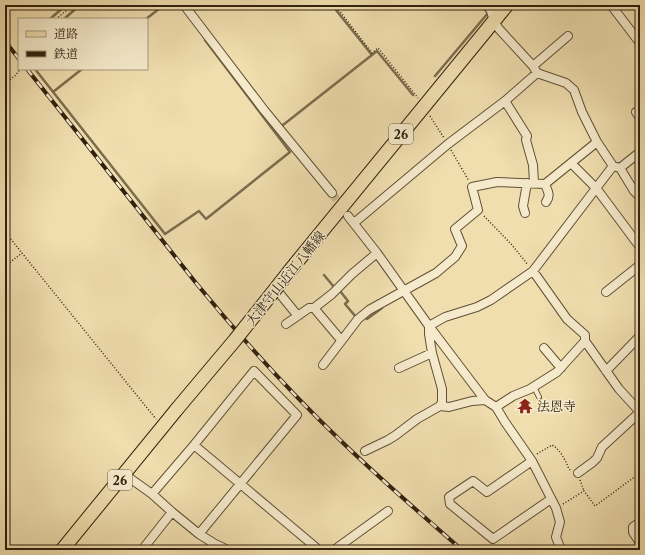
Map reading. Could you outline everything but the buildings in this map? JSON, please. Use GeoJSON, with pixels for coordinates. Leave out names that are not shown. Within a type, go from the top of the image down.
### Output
{"type":"FeatureCollection","features":[{"type":"Feature","properties":{"kind":"main road","name":"大津守山近江八幡線"},"geometry":{"type":"LineString","coordinates":[[62,550],[240,334],[296,263],[507,5]]}},
{"type":"Feature","properties":{"kind":"street"},"geometry":{"type":"LineString","coordinates":[[184,5],[264,110],[332,193]]}},
{"type":"Feature","properties":{"kind":"street"},"geometry":{"type":"LineString","coordinates":[[487,5],[499,28],[535,70],[566,83],[574,90],[582,112],[597,142],[640,197]]}},
{"type":"Feature","properties":{"kind":"street"},"geometry":{"type":"LineString","coordinates":[[611,5],[640,43]]}},
{"type":"Feature","properties":{"kind":"street"},"geometry":{"type":"LineString","coordinates":[[354,223],[448,144],[505,101],[568,36]]}},
{"type":"Feature","properties":{"kind":"street"},"geometry":{"type":"LineString","coordinates":[[505,101],[527,136],[526,140],[533,165],[530,183],[523,206],[525,213]]}},
{"type":"Feature","properties":{"kind":"street"},"geometry":{"type":"LineString","coordinates":[[324,364],[358,319],[369,310],[436,273],[455,258],[462,246],[455,229],[478,210],[472,187],[497,182],[546,184],[597,142]]}},
{"type":"Feature","properties":{"kind":"street"},"geometry":{"type":"LineString","coordinates":[[429,326],[445,317],[477,307],[491,300],[533,271],[596,188],[617,167],[640,152]]}},
{"type":"Feature","properties":{"kind":"street"},"geometry":{"type":"LineString","coordinates":[[571,163],[596,188],[640,247]]}},
{"type":"Feature","properties":{"kind":"street"},"geometry":{"type":"LineString","coordinates":[[546,184],[549,195],[546,202]]}},
{"type":"Feature","properties":{"kind":"street"},"geometry":{"type":"LineString","coordinates":[[348,216],[485,400],[496,406],[530,460],[556,508],[560,522],[556,537],[561,550]]}},
{"type":"Feature","properties":{"kind":"street"},"geometry":{"type":"LineString","coordinates":[[286,324],[309,308],[314,308],[332,294],[352,274],[377,253]]}},
{"type":"Feature","properties":{"kind":"street"},"geometry":{"type":"LineString","coordinates":[[606,292],[640,265]]}},
{"type":"Feature","properties":{"kind":"street"},"geometry":{"type":"LineString","coordinates":[[533,271],[567,319],[585,335],[585,341],[619,389],[640,412],[602,447],[597,458],[593,462],[578,473]]}},
{"type":"Feature","properties":{"kind":"street"},"geometry":{"type":"LineString","coordinates":[[280,294],[298,316]]}},
{"type":"Feature","properties":{"kind":"street"},"geometry":{"type":"LineString","coordinates":[[314,308],[341,340]]}},
{"type":"Feature","properties":{"kind":"street"},"geometry":{"type":"LineString","coordinates":[[429,326],[432,353],[442,389],[442,402],[440,406]]}},
{"type":"Feature","properties":{"kind":"street"},"geometry":{"type":"LineString","coordinates":[[606,371],[638,340]]}},
{"type":"Feature","properties":{"kind":"street"},"geometry":{"type":"LineString","coordinates":[[496,406],[557,372],[585,341]]}},
{"type":"Feature","properties":{"kind":"street"},"geometry":{"type":"LineString","coordinates":[[544,348],[561,368]]}},
{"type":"Feature","properties":{"kind":"street"},"geometry":{"type":"LineString","coordinates":[[399,368],[432,353]]}},
{"type":"Feature","properties":{"kind":"street"},"geometry":{"type":"LineString","coordinates":[[152,494],[254,371],[297,414],[199,534]]}},
{"type":"Feature","properties":{"kind":"street"},"geometry":{"type":"LineString","coordinates":[[365,451],[388,440],[417,419],[440,406],[450,407],[472,401],[485,400]]}},
{"type":"Feature","properties":{"kind":"street"},"geometry":{"type":"LineString","coordinates":[[194,445],[319,550]]}},
{"type":"Feature","properties":{"kind":"street"},"geometry":{"type":"LineString","coordinates":[[530,460],[487,492],[473,481],[449,497],[450,504],[493,539],[551,499]]}},
{"type":"Feature","properties":{"kind":"street"},"geometry":{"type":"LineString","coordinates":[[124,474],[152,494],[199,534],[228,550]]}},
{"type":"Feature","properties":{"kind":"street"},"geometry":{"type":"LineString","coordinates":[[334,550],[388,511]]}},
{"type":"Feature","properties":{"kind":"street"},"geometry":{"type":"LineString","coordinates":[[142,550],[172,512]]}},
{"type":"Feature","properties":{"kind":"street"},"geometry":{"type":"LineString","coordinates":[[640,522],[633,527],[633,532],[640,543]]}},
{"type":"Feature","properties":{"kind":"lane"},"geometry":{"type":"LineString","coordinates":[[534,386],[539,397]]}},
{"type":"Feature","properties":{"kind":"path"},"geometry":{"type":"LineString","coordinates":[[57,18],[73,5]]}},
{"type":"Feature","properties":{"kind":"path"},"geometry":{"type":"LineString","coordinates":[[335,5],[372,53],[378,48],[424,106]]}},
{"type":"Feature","properties":{"kind":"path"},"geometry":{"type":"LineString","coordinates":[[5,84],[16,75],[19,70]]}},
{"type":"Feature","properties":{"kind":"path"},"geometry":{"type":"LineString","coordinates":[[478,210],[512,245],[533,271]]}},
{"type":"Feature","properties":{"kind":"path"},"geometry":{"type":"LineString","coordinates":[[5,232],[163,427]]}},
{"type":"Feature","properties":{"kind":"path"},"geometry":{"type":"LineString","coordinates":[[5,266],[22,253]]}},
{"type":"Feature","properties":{"kind":"path"},"geometry":{"type":"LineString","coordinates":[[530,460],[552,445],[555,447],[560,451],[569,469],[578,473],[584,491],[595,506],[640,473]]}},
{"type":"Feature","properties":{"kind":"path"},"geometry":{"type":"LineString","coordinates":[[556,508],[584,491]]}},
{"type":"Feature","properties":{"kind":"waterway"},"geometry":{"type":"LineString","coordinates":[[51,18],[66,5]]}},
{"type":"Feature","properties":{"kind":"waterway"},"geometry":{"type":"LineString","coordinates":[[65,18],[80,5]]}},
{"type":"Feature","properties":{"kind":"waterway"},"geometry":{"type":"LineString","coordinates":[[147,18],[164,5]]}},
{"type":"Feature","properties":{"kind":"waterway"},"geometry":{"type":"LineString","coordinates":[[332,5],[372,55]]}},
{"type":"Feature","properties":{"kind":"waterway"},"geometry":{"type":"LineString","coordinates":[[435,76],[488,13],[481,5]]}},
{"type":"Feature","properties":{"kind":"waterway"},"geometry":{"type":"LineString","coordinates":[[36,70],[165,234],[199,211],[206,219],[290,152],[205,40]]}},
{"type":"Feature","properties":{"kind":"waterway"},"geometry":{"type":"LineString","coordinates":[[283,125],[377,51],[413,95]]}},
{"type":"Feature","properties":{"kind":"waterway"},"geometry":{"type":"LineString","coordinates":[[53,92],[81,70]]}},
{"type":"Feature","properties":{"kind":"waterway"},"geometry":{"type":"LineString","coordinates":[[324,275],[334,287]]}},
{"type":"Feature","properties":{"kind":"waterway"},"geometry":{"type":"LineString","coordinates":[[340,291],[348,301],[345,304],[356,317]]}},
{"type":"Feature","properties":{"kind":"waterway"},"geometry":{"type":"LineString","coordinates":[[367,319],[382,308]]}},
{"type":"Feature","properties":{"kind":"tunnel"},"geometry":{"type":"LineString","coordinates":[[332,193],[344,210]]}},
{"type":"Feature","properties":{"kind":"railway"},"geometry":{"type":"LineString","coordinates":[[5,41],[18,58]]}},
{"type":"Feature","properties":{"kind":"railway"},"geometry":{"type":"LineString","coordinates":[[28,70],[196,283],[266,364],[302,403],[355,454],[400,496],[462,550]]}},
{"type":"Feature","properties":{"kind":"place","name":"法恩寺"},"geometry":{"type":"Point","coordinates":[525,406]}}]}
